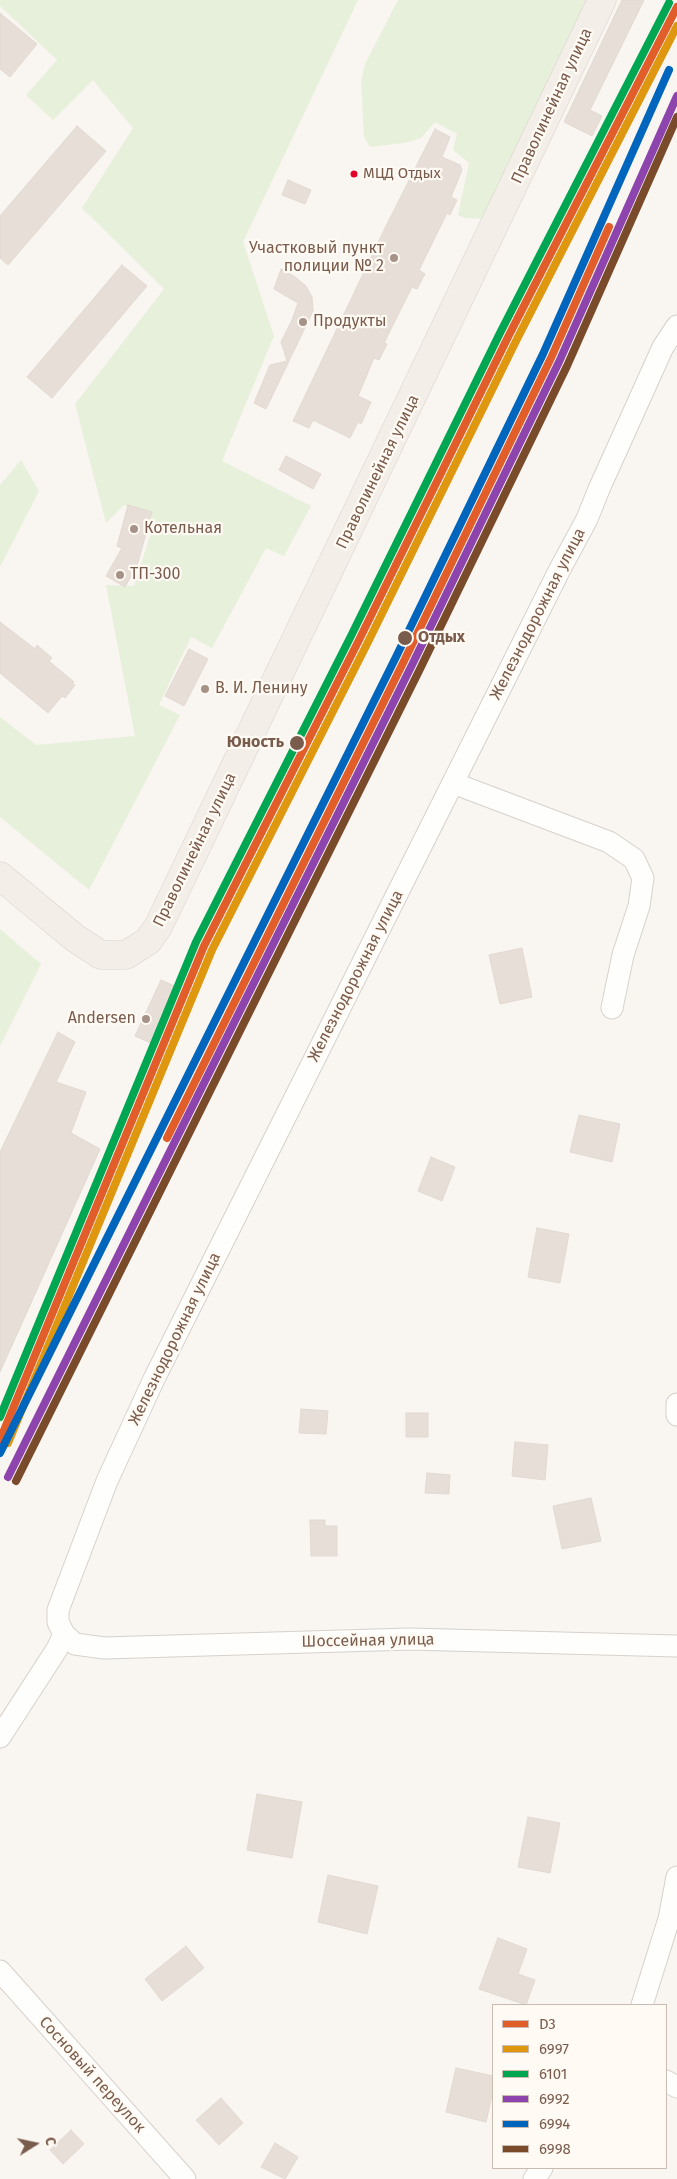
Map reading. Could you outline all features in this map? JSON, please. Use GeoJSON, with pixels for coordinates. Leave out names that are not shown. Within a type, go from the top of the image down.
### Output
{"type":"FeatureCollection","features":[{"type":"Feature","properties":{"kind":"main road","name":"Праволинейная улица"},"geometry":{"type":"LineString","coordinates":[[0,876],[88,948],[101,955],[126,955],[148,941],[158,927],[602,0]]}},
{"type":"Feature","properties":{"kind":"street","name":"Железнодорожная улица"},"geometry":{"type":"LineString","coordinates":[[64,1634],[58,1622],[58,1610],[115,1464],[158,1370],[587,519],[663,347],[677,326]]}},
{"type":"Feature","properties":{"kind":"street"},"geometry":{"type":"LineString","coordinates":[[453,783],[609,842],[634,859],[642,878],[639,906],[623,955],[612,1008]]}},
{"type":"Feature","properties":{"kind":"street"},"geometry":{"type":"LineString","coordinates":[[677,1404],[677,1415]]}},
{"type":"Feature","properties":{"kind":"street"},"geometry":{"type":"LineString","coordinates":[[0,1737],[57,1649],[64,1634]]}},
{"type":"Feature","properties":{"kind":"street","name":"Шоссейная улица"},"geometry":{"type":"LineString","coordinates":[[64,1634],[75,1644],[104,1648],[410,1639],[677,1646]]}},
{"type":"Feature","properties":{"kind":"street"},"geometry":{"type":"LineString","coordinates":[[642,2004],[669,1919],[677,1877]]}},
{"type":"Feature","properties":{"kind":"street","name":"Сосновый переулок"},"geometry":{"type":"LineString","coordinates":[[0,1971],[185,2179]]}},
{"type":"Feature","properties":{"kind":"green space"},"geometry":{"type":"Polygon","coordinates":[[[0,0],[358,0],[243,242],[274,336],[222,461],[311,506],[284,556],[266,548],[212,648],[191,637],[159,705],[180,715],[89,890],[0,817],[0,717],[36,745],[135,736],[106,585],[134,586],[154,523],[124,505],[106,523],[75,404],[164,289],[82,208],[133,128],[93,80],[53,120],[26,95],[57,60],[0,6],[0,0]]]}},
{"type":"Feature","properties":{"kind":"green space"},"geometry":{"type":"Polygon","coordinates":[[[398,0],[597,0],[493,219],[465,218],[458,215],[469,163],[453,150],[457,134],[435,122],[421,138],[404,143],[370,147],[364,137],[361,82],[365,64],[398,0]]]}},
{"type":"Feature","properties":{"kind":"green space"},"geometry":{"type":"Polygon","coordinates":[[[21,460],[39,491],[0,567],[0,485],[21,460]]]}},
{"type":"Feature","properties":{"kind":"green space"},"geometry":{"type":"Polygon","coordinates":[[[0,929],[41,964],[0,1046],[0,929]]]}},
{"type":"Feature","properties":{"kind":"building"},"geometry":{"type":"Polygon","coordinates":[[[622,0],[644,0],[590,110],[602,116],[592,136],[564,122],[622,0]]]}},
{"type":"Feature","properties":{"kind":"building"},"geometry":{"type":"Polygon","coordinates":[[[0,13],[37,44],[10,77],[0,69],[0,13]]]}},
{"type":"Feature","properties":{"kind":"building"},"geometry":{"type":"Polygon","coordinates":[[[77,126],[106,151],[8,265],[0,258],[0,216],[77,126]]]}},
{"type":"Feature","properties":{"kind":"building"},"geometry":{"type":"Polygon","coordinates":[[[435,129],[450,137],[442,157],[460,165],[462,170],[451,197],[457,200],[450,215],[447,213],[419,270],[425,274],[417,289],[412,287],[384,343],[387,344],[379,360],[374,358],[358,396],[371,402],[361,424],[358,422],[350,438],[313,420],[309,428],[293,421],[385,228],[435,129]]]}},
{"type":"Feature","properties":{"kind":"building"},"geometry":{"type":"Polygon","coordinates":[[[288,180],[311,190],[305,204],[282,195],[288,180]]]}},
{"type":"Feature","properties":{"kind":"building"},"geometry":{"type":"Polygon","coordinates":[[[122,265],[147,286],[52,398],[27,377],[122,265]]]}},
{"type":"Feature","properties":{"kind":"building"},"geometry":{"type":"Polygon","coordinates":[[[281,269],[294,276],[306,286],[312,297],[313,311],[266,409],[254,403],[270,365],[287,361],[281,342],[298,303],[274,289],[281,269]]]}},
{"type":"Feature","properties":{"kind":"building"},"geometry":{"type":"Polygon","coordinates":[[[286,456],[321,474],[313,489],[279,470],[286,456]]]}},
{"type":"Feature","properties":{"kind":"building"},"geometry":{"type":"Polygon","coordinates":[[[128,505],[152,512],[137,566],[125,587],[106,576],[122,548],[117,546],[128,505]]]}},
{"type":"Feature","properties":{"kind":"building"},"geometry":{"type":"Polygon","coordinates":[[[0,622],[35,649],[37,645],[52,658],[49,661],[74,682],[72,683],[75,685],[65,698],[62,696],[48,713],[0,673],[0,622]]]}},
{"type":"Feature","properties":{"kind":"building"},"geometry":{"type":"Polygon","coordinates":[[[189,649],[208,659],[184,706],[165,696],[189,649]]]}},
{"type":"Feature","properties":{"kind":"building"},"geometry":{"type":"Polygon","coordinates":[[[522,948],[532,997],[500,1004],[489,955],[522,948]]]}},
{"type":"Feature","properties":{"kind":"building"},"geometry":{"type":"Polygon","coordinates":[[[161,980],[179,988],[153,1044],[135,1036],[161,980]]]}},
{"type":"Feature","properties":{"kind":"building"},"geometry":{"type":"Polygon","coordinates":[[[58,1032],[75,1042],[56,1082],[86,1092],[71,1133],[100,1149],[0,1372],[0,1152],[58,1032]]]}},
{"type":"Feature","properties":{"kind":"building"},"geometry":{"type":"Polygon","coordinates":[[[579,1115],[620,1124],[612,1162],[570,1152],[579,1115]]]}},
{"type":"Feature","properties":{"kind":"building"},"geometry":{"type":"Polygon","coordinates":[[[431,1157],[455,1167],[442,1201],[418,1191],[431,1157]]]}},
{"type":"Feature","properties":{"kind":"building"},"geometry":{"type":"Polygon","coordinates":[[[537,1228],[569,1234],[560,1283],[528,1277],[537,1228]]]}},
{"type":"Feature","properties":{"kind":"building"},"geometry":{"type":"Polygon","coordinates":[[[301,1409],[328,1411],[326,1434],[299,1433],[301,1409]]]}},
{"type":"Feature","properties":{"kind":"building"},"geometry":{"type":"Polygon","coordinates":[[[406,1413],[428,1413],[428,1437],[406,1437],[406,1413]]]}},
{"type":"Feature","properties":{"kind":"building"},"geometry":{"type":"Polygon","coordinates":[[[515,1442],[548,1445],[545,1480],[512,1476],[515,1442]]]}},
{"type":"Feature","properties":{"kind":"building"},"geometry":{"type":"Polygon","coordinates":[[[427,1473],[450,1475],[449,1494],[425,1493],[427,1473]]]}},
{"type":"Feature","properties":{"kind":"building"},"geometry":{"type":"Polygon","coordinates":[[[591,1498],[601,1541],[562,1549],[553,1506],[591,1498]]]}},
{"type":"Feature","properties":{"kind":"building"},"geometry":{"type":"Polygon","coordinates":[[[310,1520],[325,1520],[325,1526],[337,1526],[337,1556],[311,1556],[310,1520]]]}},
{"type":"Feature","properties":{"kind":"building"},"geometry":{"type":"Polygon","coordinates":[[[257,1794],[302,1802],[292,1858],[247,1850],[257,1794]]]}},
{"type":"Feature","properties":{"kind":"building"},"geometry":{"type":"Polygon","coordinates":[[[528,1817],[560,1823],[550,1873],[518,1867],[528,1817]]]}},
{"type":"Feature","properties":{"kind":"building"},"geometry":{"type":"Polygon","coordinates":[[[328,1875],[378,1886],[367,1934],[318,1922],[328,1875]]]}},
{"type":"Feature","properties":{"kind":"building"},"geometry":{"type":"Polygon","coordinates":[[[498,1938],[527,1949],[518,1974],[535,1980],[526,2004],[479,1989],[498,1938]]]}},
{"type":"Feature","properties":{"kind":"building"},"geometry":{"type":"Polygon","coordinates":[[[186,1946],[204,1968],[162,2001],[145,1979],[186,1946]]]}},
{"type":"Feature","properties":{"kind":"building"},"geometry":{"type":"Polygon","coordinates":[[[456,2068],[492,2076],[492,2095],[486,2122],[446,2112],[456,2068]]]}},
{"type":"Feature","properties":{"kind":"building"},"geometry":{"type":"Polygon","coordinates":[[[221,2098],[243,2123],[219,2145],[196,2120],[221,2098]]]}},
{"type":"Feature","properties":{"kind":"building"},"geometry":{"type":"Polygon","coordinates":[[[71,2130],[84,2144],[63,2164],[50,2150],[71,2130]]]}},
{"type":"Feature","properties":{"kind":"building"},"geometry":{"type":"Polygon","coordinates":[[[275,2143],[298,2157],[285,2179],[261,2167],[275,2143]]]}},
{"type":"Feature","properties":{"kind":"transit line","name":"6101"},"geometry":{"type":"LineString","coordinates":[[0,1417],[196,942],[351,636],[500,333],[669,3]]}},
{"type":"Feature","properties":{"kind":"transit line","name":"D3"},"geometry":{"type":"LineString","coordinates":[[0,1440],[204,946],[359,640],[508,337],[677,7]]}},
{"type":"Feature","properties":{"kind":"transit line","name":"6997"},"geometry":{"type":"LineString","coordinates":[[8,1443],[212,950],[367,644],[516,341],[677,26]]}},
{"type":"Feature","properties":{"kind":"transit line","name":"6994"},"geometry":{"type":"LineString","coordinates":[[0,1453],[396,657],[543,354],[669,70]]}},
{"type":"Feature","properties":{"kind":"transit line","name":"6992"},"geometry":{"type":"LineString","coordinates":[[8,1477],[412,665],[559,362],[677,96]]}},
{"type":"Feature","properties":{"kind":"transit line","name":"6998"},"geometry":{"type":"LineString","coordinates":[[16,1481],[420,669],[567,366],[677,117]]}},
{"type":"Feature","properties":{"kind":"transit line","name":"D3"},"geometry":{"type":"LineString","coordinates":[[167,1138],[404,661],[551,358],[609,227]]}},
{"type":"Feature","properties":{"kind":"place","name":"МЦД Отдых"},"geometry":{"type":"Point","coordinates":[354,174]}},
{"type":"Feature","properties":{"kind":"place","name":"Участковый пункт полиции № 2"},"geometry":{"type":"Point","coordinates":[394,258]}},
{"type":"Feature","properties":{"kind":"place","name":"Продукты"},"geometry":{"type":"Point","coordinates":[303,322]}},
{"type":"Feature","properties":{"kind":"place","name":"Котельная"},"geometry":{"type":"Point","coordinates":[134,529]}},
{"type":"Feature","properties":{"kind":"place","name":"ТП-300"},"geometry":{"type":"Point","coordinates":[120,575]}},
{"type":"Feature","properties":{"kind":"place","name":"Отдых"},"geometry":{"type":"Point","coordinates":[405,638]}},
{"type":"Feature","properties":{"kind":"place","name":"В. И. Ленину"},"geometry":{"type":"Point","coordinates":[205,689]}},
{"type":"Feature","properties":{"kind":"place","name":"Юность"},"geometry":{"type":"Point","coordinates":[297,743]}},
{"type":"Feature","properties":{"kind":"place","name":"Andersen"},"geometry":{"type":"Point","coordinates":[146,1019]}}]}
